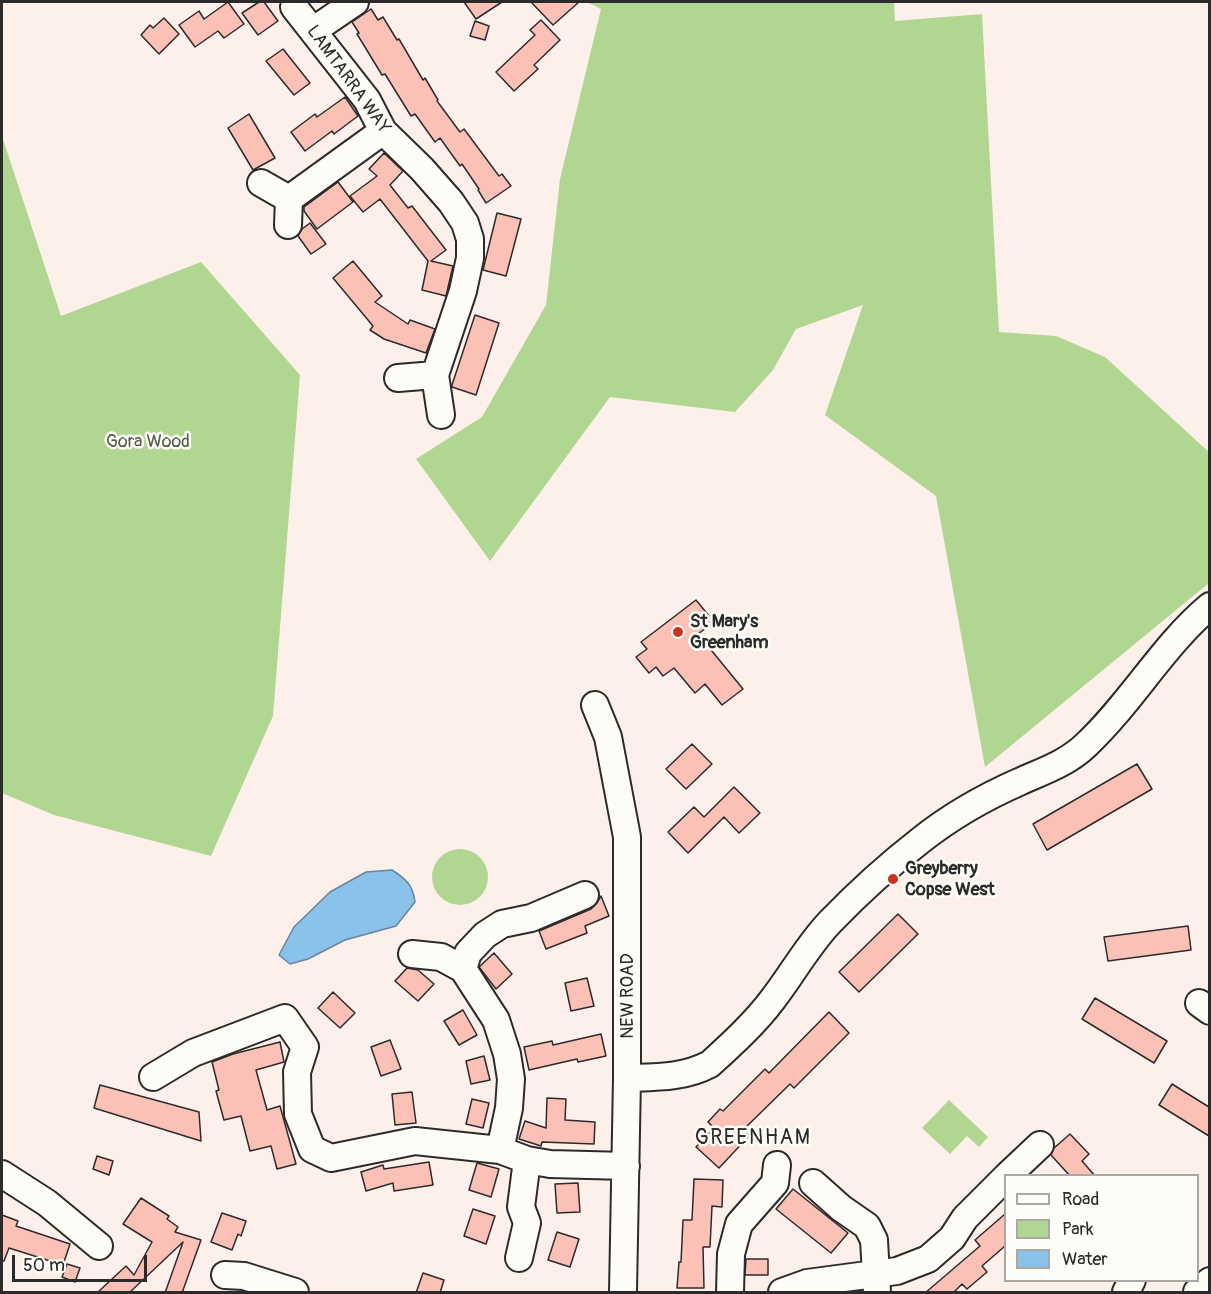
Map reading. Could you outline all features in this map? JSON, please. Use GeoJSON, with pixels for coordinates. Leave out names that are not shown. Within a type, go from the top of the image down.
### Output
{"type":"FeatureCollection","features":[{"type":"Feature","properties":{"kind":"street"},"geometry":{"type":"LineString","coordinates":[[314,30],[355,2]]}},
{"type":"Feature","properties":{"kind":"street","name":"LAMTARRA WAY"},"geometry":{"type":"LineString","coordinates":[[291,3],[367,100],[383,131],[422,169],[451,202],[465,223],[470,239],[470,258],[463,291],[435,375],[441,415]]}},
{"type":"Feature","properties":{"kind":"street"},"geometry":{"type":"LineString","coordinates":[[289,199],[383,131]]}},
{"type":"Feature","properties":{"kind":"street"},"geometry":{"type":"LineString","coordinates":[[261,183],[289,199]]}},
{"type":"Feature","properties":{"kind":"street"},"geometry":{"type":"LineString","coordinates":[[288,225],[289,199]]}},
{"type":"Feature","properties":{"kind":"street"},"geometry":{"type":"LineString","coordinates":[[398,378],[435,375]]}},
{"type":"Feature","properties":{"kind":"street"},"geometry":{"type":"LineString","coordinates":[[627,1078],[677,1076],[710,1064],[773,1000],[829,923],[869,885],[920,840],[944,823],[995,794],[1058,766],[1086,745],[1189,625],[1209,606]]}},
{"type":"Feature","properties":{"kind":"street","name":"NEW ROAD"},"geometry":{"type":"LineString","coordinates":[[595,705],[608,737],[627,837],[627,1078],[622,1293]]}},
{"type":"Feature","properties":{"kind":"street"},"geometry":{"type":"LineString","coordinates":[[463,969],[468,953],[485,935],[502,924],[531,918],[585,895]]}},
{"type":"Feature","properties":{"kind":"street"},"geometry":{"type":"LineString","coordinates":[[412,954],[441,957],[463,969],[496,1020],[507,1054],[511,1078],[509,1108],[500,1150]]}},
{"type":"Feature","properties":{"kind":"street"},"geometry":{"type":"LineString","coordinates":[[153,1077],[193,1053],[285,1018],[305,1047],[297,1072],[298,1114],[312,1149],[331,1158],[415,1141],[500,1150],[527,1160],[550,1164],[626,1166]]}},
{"type":"Feature","properties":{"kind":"street"},"geometry":{"type":"LineString","coordinates":[[1015,1174],[1040,1145]]}},
{"type":"Feature","properties":{"kind":"street"},"geometry":{"type":"LineString","coordinates":[[519,1258],[527,1223],[521,1207],[527,1160]]}},
{"type":"Feature","properties":{"kind":"street"},"geometry":{"type":"LineString","coordinates":[[730,1293],[730,1254],[739,1224],[775,1183],[777,1165]]}},
{"type":"Feature","properties":{"kind":"street"},"geometry":{"type":"LineString","coordinates":[[2,1174],[47,1203],[99,1246]]}},
{"type":"Feature","properties":{"kind":"street"},"geometry":{"type":"LineString","coordinates":[[813,1183],[867,1226],[874,1240],[876,1284]]}},
{"type":"Feature","properties":{"kind":"street"},"geometry":{"type":"LineString","coordinates":[[876,1284],[897,1271],[928,1259],[952,1238],[965,1218],[1004,1184]]}},
{"type":"Feature","properties":{"kind":"street"},"geometry":{"type":"LineString","coordinates":[[225,1275],[244,1276],[279,1290]]}},
{"type":"Feature","properties":{"kind":"street"},"geometry":{"type":"LineString","coordinates":[[782,1293],[807,1283],[855,1276],[876,1284]]}},
{"type":"Feature","properties":{"kind":"street"},"geometry":{"type":"LineString","coordinates":[[1197,1293],[1209,1281]]}},
{"type":"Feature","properties":{"kind":"green space"},"geometry":{"type":"Polygon","coordinates":[[[587,2],[894,2],[895,21],[982,14],[999,332],[1056,336],[1105,357],[1210,453],[1209,583],[985,767],[936,496],[825,415],[863,305],[796,329],[773,370],[735,412],[610,397],[490,561],[416,459],[482,417],[546,305],[560,179],[601,9],[587,2]]]}},
{"type":"Feature","properties":{"kind":"green space","name":"Gora Wood"},"geometry":{"type":"Polygon","coordinates":[[[2,136],[61,316],[201,262],[300,375],[273,716],[211,856],[54,815],[2,793],[2,136]]]}},
{"type":"Feature","properties":{"kind":"green space"},"geometry":{"type":"Polygon","coordinates":[[[454,849],[466,849],[476,853],[484,861],[488,877],[484,893],[476,901],[466,905],[454,905],[444,901],[436,893],[432,883],[432,871],[436,861],[444,853],[454,849]]]}},
{"type":"Feature","properties":{"kind":"green space"},"geometry":{"type":"Polygon","coordinates":[[[949,1100],[988,1137],[979,1147],[967,1136],[950,1154],[922,1128],[949,1100]]]}},
{"type":"Feature","properties":{"kind":"water"},"geometry":{"type":"Polygon","coordinates":[[[392,870],[408,883],[413,891],[415,902],[396,926],[345,940],[308,959],[290,964],[279,955],[294,927],[330,892],[366,872],[392,870]]]}},
{"type":"Feature","properties":{"kind":"building"},"geometry":{"type":"Polygon","coordinates":[[[228,2],[244,24],[224,38],[218,31],[195,47],[179,25],[199,11],[204,19],[228,2]]]}},
{"type":"Feature","properties":{"kind":"building"},"geometry":{"type":"Polygon","coordinates":[[[259,2],[264,2],[278,21],[258,35],[242,13],[259,2]]]}},
{"type":"Feature","properties":{"kind":"building"},"geometry":{"type":"Polygon","coordinates":[[[464,2],[502,2],[476,19],[464,2]]]}},
{"type":"Feature","properties":{"kind":"building"},"geometry":{"type":"Polygon","coordinates":[[[531,2],[579,2],[553,25],[531,2]]]}},
{"type":"Feature","properties":{"kind":"building"},"geometry":{"type":"Polygon","coordinates":[[[371,9],[378,20],[383,17],[397,40],[399,39],[423,80],[425,78],[437,101],[460,132],[464,129],[499,176],[502,174],[511,186],[486,203],[462,164],[460,166],[440,138],[435,142],[415,114],[411,116],[385,74],[382,75],[352,22],[371,9]]]}},
{"type":"Feature","properties":{"kind":"building"},"geometry":{"type":"Polygon","coordinates":[[[164,18],[179,34],[159,54],[141,35],[150,25],[153,28],[164,18]]]}},
{"type":"Feature","properties":{"kind":"building"},"geometry":{"type":"Polygon","coordinates":[[[541,20],[560,40],[534,65],[538,69],[514,91],[496,72],[535,35],[530,30],[541,20]]]}},
{"type":"Feature","properties":{"kind":"building"},"geometry":{"type":"Polygon","coordinates":[[[475,21],[489,26],[485,40],[470,36],[475,21]]]}},
{"type":"Feature","properties":{"kind":"building"},"geometry":{"type":"Polygon","coordinates":[[[283,49],[310,83],[294,95],[266,61],[283,49]]]}},
{"type":"Feature","properties":{"kind":"building"},"geometry":{"type":"Polygon","coordinates":[[[345,97],[358,116],[334,134],[332,131],[305,151],[291,132],[315,114],[317,117],[345,97]]]}},
{"type":"Feature","properties":{"kind":"building"},"geometry":{"type":"Polygon","coordinates":[[[249,114],[275,158],[253,170],[228,128],[249,114]]]}},
{"type":"Feature","properties":{"kind":"building"},"geometry":{"type":"Polygon","coordinates":[[[384,153],[403,171],[390,185],[408,208],[412,206],[446,250],[431,261],[453,266],[446,296],[422,290],[428,261],[380,199],[363,212],[350,196],[377,176],[369,169],[384,153]]]}},
{"type":"Feature","properties":{"kind":"building"},"geometry":{"type":"Polygon","coordinates":[[[338,182],[353,202],[317,229],[304,211],[304,207],[338,182]]]}},
{"type":"Feature","properties":{"kind":"building"},"geometry":{"type":"Polygon","coordinates":[[[497,213],[521,219],[506,276],[483,270],[497,213]]]}},
{"type":"Feature","properties":{"kind":"building"},"geometry":{"type":"Polygon","coordinates":[[[310,223],[326,244],[311,254],[298,236],[302,229],[310,223]]]}},
{"type":"Feature","properties":{"kind":"building"},"geometry":{"type":"Polygon","coordinates":[[[353,261],[382,296],[375,302],[408,324],[410,320],[435,329],[426,353],[384,339],[370,330],[373,326],[333,278],[353,261]]]}},
{"type":"Feature","properties":{"kind":"building"},"geometry":{"type":"Polygon","coordinates":[[[475,315],[499,323],[476,395],[452,387],[475,315]]]}},
{"type":"Feature","properties":{"kind":"building"},"geometry":{"type":"Polygon","coordinates":[[[696,600],[714,622],[698,634],[743,689],[722,705],[705,684],[695,693],[674,668],[663,676],[656,667],[649,673],[636,657],[647,649],[641,642],[696,600]]]}},
{"type":"Feature","properties":{"kind":"building"},"geometry":{"type":"Polygon","coordinates":[[[692,744],[712,764],[686,789],[666,769],[692,744]]]}},
{"type":"Feature","properties":{"kind":"building"},"geometry":{"type":"Polygon","coordinates":[[[1137,764],[1152,789],[1047,850],[1033,824],[1137,764]]]}},
{"type":"Feature","properties":{"kind":"building"},"geometry":{"type":"Polygon","coordinates":[[[734,787],[760,813],[739,833],[724,817],[688,853],[668,832],[694,807],[704,817],[734,787]]]}},
{"type":"Feature","properties":{"kind":"building"},"geometry":{"type":"Polygon","coordinates":[[[601,896],[609,916],[585,926],[587,933],[546,949],[539,931],[591,909],[601,896]]]}},
{"type":"Feature","properties":{"kind":"building"},"geometry":{"type":"Polygon","coordinates":[[[898,914],[918,934],[859,992],[839,972],[898,914]]]}},
{"type":"Feature","properties":{"kind":"building"},"geometry":{"type":"Polygon","coordinates":[[[1188,926],[1191,950],[1108,961],[1104,937],[1188,926]]]}},
{"type":"Feature","properties":{"kind":"building"},"geometry":{"type":"Polygon","coordinates":[[[494,953],[512,974],[496,989],[479,967],[494,953]]]}},
{"type":"Feature","properties":{"kind":"building"},"geometry":{"type":"Polygon","coordinates":[[[407,968],[418,970],[434,984],[418,1001],[395,981],[407,968]]]}},
{"type":"Feature","properties":{"kind":"building"},"geometry":{"type":"Polygon","coordinates":[[[587,978],[594,1006],[571,1011],[565,983],[587,978]]]}},
{"type":"Feature","properties":{"kind":"building"},"geometry":{"type":"Polygon","coordinates":[[[333,992],[355,1013],[340,1028],[318,1008],[333,992]]]}},
{"type":"Feature","properties":{"kind":"building"},"geometry":{"type":"Polygon","coordinates":[[[1095,998],[1167,1041],[1154,1063],[1082,1019],[1095,998]]]}},
{"type":"Feature","properties":{"kind":"building"},"geometry":{"type":"Polygon","coordinates":[[[463,1010],[477,1035],[459,1045],[444,1021],[463,1010]]]}},
{"type":"Feature","properties":{"kind":"building"},"geometry":{"type":"Polygon","coordinates":[[[829,1012],[849,1033],[794,1088],[790,1084],[743,1130],[749,1136],[719,1168],[696,1147],[714,1128],[708,1122],[720,1109],[723,1111],[765,1069],[769,1073],[829,1012]]]}},
{"type":"Feature","properties":{"kind":"building"},"geometry":{"type":"Polygon","coordinates":[[[601,1034],[606,1056],[578,1062],[577,1059],[529,1070],[524,1047],[552,1041],[553,1045],[601,1034]]]}},
{"type":"Feature","properties":{"kind":"building"},"geometry":{"type":"Polygon","coordinates":[[[390,1040],[401,1069],[381,1076],[371,1047],[390,1040]]]}},
{"type":"Feature","properties":{"kind":"building"},"geometry":{"type":"Polygon","coordinates":[[[280,1042],[284,1062],[256,1070],[267,1110],[280,1106],[296,1164],[277,1169],[271,1146],[250,1151],[241,1116],[224,1120],[216,1091],[219,1090],[212,1062],[280,1042]]]}},
{"type":"Feature","properties":{"kind":"building"},"geometry":{"type":"Polygon","coordinates":[[[484,1056],[490,1080],[471,1084],[466,1061],[484,1056]]]}},
{"type":"Feature","properties":{"kind":"building"},"geometry":{"type":"Polygon","coordinates":[[[1172,1084],[1209,1107],[1209,1136],[1159,1105],[1172,1084]]]}},
{"type":"Feature","properties":{"kind":"building"},"geometry":{"type":"Polygon","coordinates":[[[100,1085],[199,1112],[201,1141],[94,1108],[100,1085]]]}},
{"type":"Feature","properties":{"kind":"building"},"geometry":{"type":"Polygon","coordinates":[[[412,1092],[416,1123],[395,1125],[392,1094],[412,1092]]]}},
{"type":"Feature","properties":{"kind":"building"},"geometry":{"type":"Polygon","coordinates":[[[547,1098],[566,1099],[565,1120],[595,1122],[594,1144],[542,1142],[541,1146],[519,1139],[525,1121],[546,1128],[547,1098]]]}},
{"type":"Feature","properties":{"kind":"building"},"geometry":{"type":"Polygon","coordinates":[[[472,1099],[489,1103],[483,1128],[466,1124],[472,1099]]]}},
{"type":"Feature","properties":{"kind":"building"},"geometry":{"type":"Polygon","coordinates":[[[1070,1134],[1089,1154],[1082,1161],[1093,1174],[1068,1174],[1051,1155],[1054,1148],[1070,1134]]]}},
{"type":"Feature","properties":{"kind":"building"},"geometry":{"type":"Polygon","coordinates":[[[97,1156],[113,1161],[109,1175],[93,1169],[97,1156]]]}},
{"type":"Feature","properties":{"kind":"building"},"geometry":{"type":"Polygon","coordinates":[[[429,1162],[433,1185],[394,1191],[393,1183],[366,1191],[361,1172],[383,1165],[384,1169],[429,1162]]]}},
{"type":"Feature","properties":{"kind":"building"},"geometry":{"type":"Polygon","coordinates":[[[477,1163],[499,1169],[491,1197],[469,1190],[477,1163]]]}},
{"type":"Feature","properties":{"kind":"building"},"geometry":{"type":"Polygon","coordinates":[[[694,1179],[723,1180],[722,1207],[712,1206],[710,1247],[703,1247],[704,1288],[677,1288],[683,1220],[692,1220],[694,1179]]]}},
{"type":"Feature","properties":{"kind":"building"},"geometry":{"type":"Polygon","coordinates":[[[578,1183],[580,1212],[557,1213],[555,1184],[578,1183]]]}},
{"type":"Feature","properties":{"kind":"building"},"geometry":{"type":"Polygon","coordinates":[[[793,1189],[848,1233],[831,1253],[776,1209],[793,1189]]]}},
{"type":"Feature","properties":{"kind":"building"},"geometry":{"type":"Polygon","coordinates":[[[141,1198],[169,1216],[167,1219],[178,1227],[175,1232],[201,1240],[182,1293],[165,1293],[183,1242],[129,1293],[97,1293],[126,1266],[134,1275],[152,1242],[123,1224],[141,1198]]]}},
{"type":"Feature","properties":{"kind":"building"},"geometry":{"type":"Polygon","coordinates":[[[473,1209],[495,1216],[486,1244],[464,1236],[473,1209]]]}},
{"type":"Feature","properties":{"kind":"building"},"geometry":{"type":"Polygon","coordinates":[[[222,1213],[246,1221],[241,1236],[238,1234],[232,1250],[211,1242],[222,1213]]]}},
{"type":"Feature","properties":{"kind":"building"},"geometry":{"type":"Polygon","coordinates":[[[2,1215],[18,1221],[16,1226],[70,1244],[63,1265],[9,1248],[2,1261],[2,1215]]]}},
{"type":"Feature","properties":{"kind":"building"},"geometry":{"type":"Polygon","coordinates":[[[1004,1215],[1004,1247],[982,1266],[987,1272],[967,1289],[962,1284],[953,1293],[925,1293],[980,1246],[975,1240],[1004,1215]]]}},
{"type":"Feature","properties":{"kind":"building"},"geometry":{"type":"Polygon","coordinates":[[[557,1232],[579,1239],[570,1267],[548,1260],[557,1232]]]}},
{"type":"Feature","properties":{"kind":"building"},"geometry":{"type":"Polygon","coordinates":[[[746,1259],[768,1259],[768,1275],[745,1275],[746,1259]]]}},
{"type":"Feature","properties":{"kind":"building"},"geometry":{"type":"Polygon","coordinates":[[[67,1264],[80,1268],[75,1282],[62,1277],[67,1264]]]}},
{"type":"Feature","properties":{"kind":"building"},"geometry":{"type":"Polygon","coordinates":[[[423,1273],[444,1280],[440,1293],[416,1293],[423,1273]]]}},
{"type":"Feature","properties":{"kind":"place","name":"St Mary's Greenham"},"geometry":{"type":"Point","coordinates":[678,632]}},
{"type":"Feature","properties":{"kind":"place","name":"Greyberry Copse West"},"geometry":{"type":"Point","coordinates":[893,879]}},
{"type":"Feature","properties":{"kind":"district","name":"GREENHAM"},"geometry":{"type":"Point","coordinates":[753,1139]}}]}
